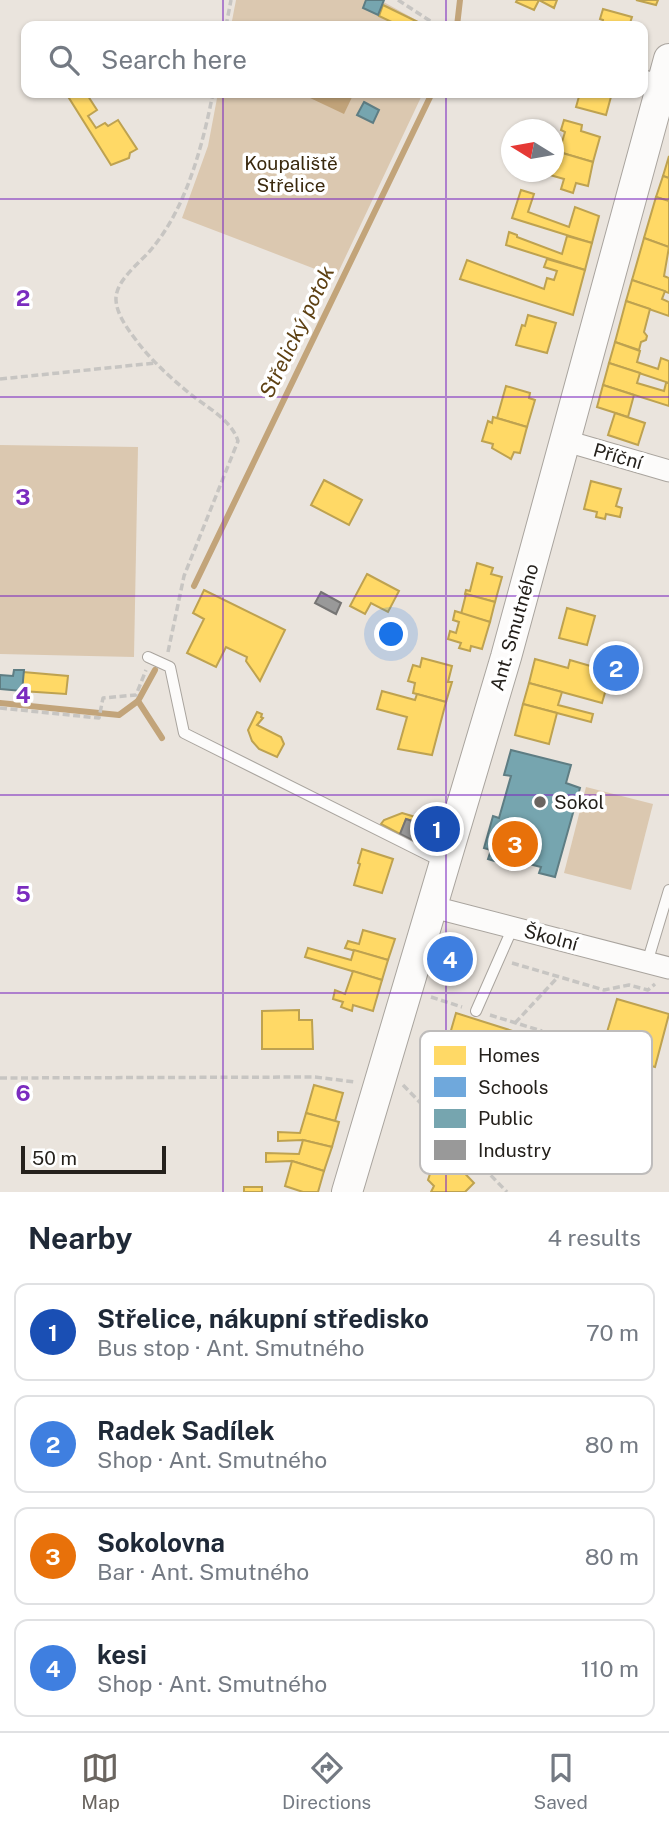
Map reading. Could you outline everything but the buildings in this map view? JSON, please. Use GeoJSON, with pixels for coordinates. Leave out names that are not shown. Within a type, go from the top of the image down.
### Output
{"type":"FeatureCollection","features":[{"type":"Feature","properties":{"kind":"street","name":"Ant. Smutného"},"geometry":{"type":"LineString","coordinates":[[346,1192],[433,907],[566,441],[659,71]]}},
{"type":"Feature","properties":{"kind":"street","name":"Příční"},"geometry":{"type":"LineString","coordinates":[[566,441],[669,471]]}},
{"type":"Feature","properties":{"kind":"street","name":"Školní"},"geometry":{"type":"LineString","coordinates":[[433,907],[647,963],[666,973]]}},
{"type":"Feature","properties":{"kind":"lane"},"geometry":{"type":"LineString","coordinates":[[149,658],[170,667],[184,733],[445,863]]}},
{"type":"Feature","properties":{"kind":"lane"},"geometry":{"type":"LineString","coordinates":[[647,963],[669,890]]}},
{"type":"Feature","properties":{"kind":"lane"},"geometry":{"type":"LineString","coordinates":[[476,1011],[513,927]]}},
{"type":"Feature","properties":{"kind":"path"},"geometry":{"type":"LineString","coordinates":[[227,21],[231,0]]}},
{"type":"Feature","properties":{"kind":"path"},"geometry":{"type":"LineString","coordinates":[[398,0],[430,21]]}},
{"type":"Feature","properties":{"kind":"path"},"geometry":{"type":"LineString","coordinates":[[163,664],[184,576],[238,441],[228,424],[155,363],[131,334],[119,312],[117,294],[125,278],[164,234],[202,141],[212,98]]}},
{"type":"Feature","properties":{"kind":"path"},"geometry":{"type":"LineString","coordinates":[[0,379],[155,363]]}},
{"type":"Feature","properties":{"kind":"path"},"geometry":{"type":"LineString","coordinates":[[0,708],[99,718],[103,698],[136,695],[149,658]]}},
{"type":"Feature","properties":{"kind":"path"},"geometry":{"type":"LineString","coordinates":[[499,959],[604,990],[629,985],[648,990],[666,973]]}},
{"type":"Feature","properties":{"kind":"path"},"geometry":{"type":"LineString","coordinates":[[515,1023],[557,978]]}},
{"type":"Feature","properties":{"kind":"path"},"geometry":{"type":"LineString","coordinates":[[0,1078],[315,1077],[401,1083],[420,1102]]}},
{"type":"Feature","properties":{"kind":"path"},"geometry":{"type":"LineString","coordinates":[[490,1174],[508,1192]]}},
{"type":"Feature","properties":{"kind":"green space"},"geometry":{"type":"Polygon","coordinates":[[[236,0],[380,0],[418,21],[232,21],[236,0]]]}},
{"type":"Feature","properties":{"kind":"green space","name":"Koupaliště Střelice"},"geometry":{"type":"Polygon","coordinates":[[[217,98],[421,98],[336,277],[182,218],[208,146],[217,98]]]}},
{"type":"Feature","properties":{"kind":"green space"},"geometry":{"type":"Polygon","coordinates":[[[0,445],[138,447],[134,657],[0,654],[0,445]]]}},
{"type":"Feature","properties":{"kind":"green space"},"geometry":{"type":"Polygon","coordinates":[[[586,787],[653,804],[631,890],[564,873],[586,787]]]}},
{"type":"Feature","properties":{"kind":"shaded area"},"geometry":{"type":"Polygon","coordinates":[[[310,98],[352,98],[344,114],[310,98]]]}},
{"type":"Feature","properties":{"kind":"waterway","name":"Střelický potok"},"geometry":{"type":"LineString","coordinates":[[458,21],[460,0]]}},
{"type":"Feature","properties":{"kind":"waterway","name":"Střelický potok"},"geometry":{"type":"LineString","coordinates":[[194,586],[430,98]]}},
{"type":"Feature","properties":{"kind":"waterway","name":"Střelický potok"},"geometry":{"type":"LineString","coordinates":[[155,670],[138,701],[162,738]]}},
{"type":"Feature","properties":{"kind":"waterway"},"geometry":{"type":"LineString","coordinates":[[0,703],[119,715],[138,701]]}},
{"type":"Feature","properties":{"kind":"place","name":"Radek Sadílek"},"geometry":{"type":"Point","coordinates":[616,668]}},
{"type":"Feature","properties":{"kind":"place","name":"Sokol"},"geometry":{"type":"Point","coordinates":[540,802]}},
{"type":"Feature","properties":{"kind":"place","name":"Střelice, nákupní středisko"},"geometry":{"type":"Point","coordinates":[437,829]}},
{"type":"Feature","properties":{"kind":"place","name":"Sokolovna"},"geometry":{"type":"Point","coordinates":[515,844]}},
{"type":"Feature","properties":{"kind":"place","name":"kesi"},"geometry":{"type":"Point","coordinates":[450,959]}}]}
